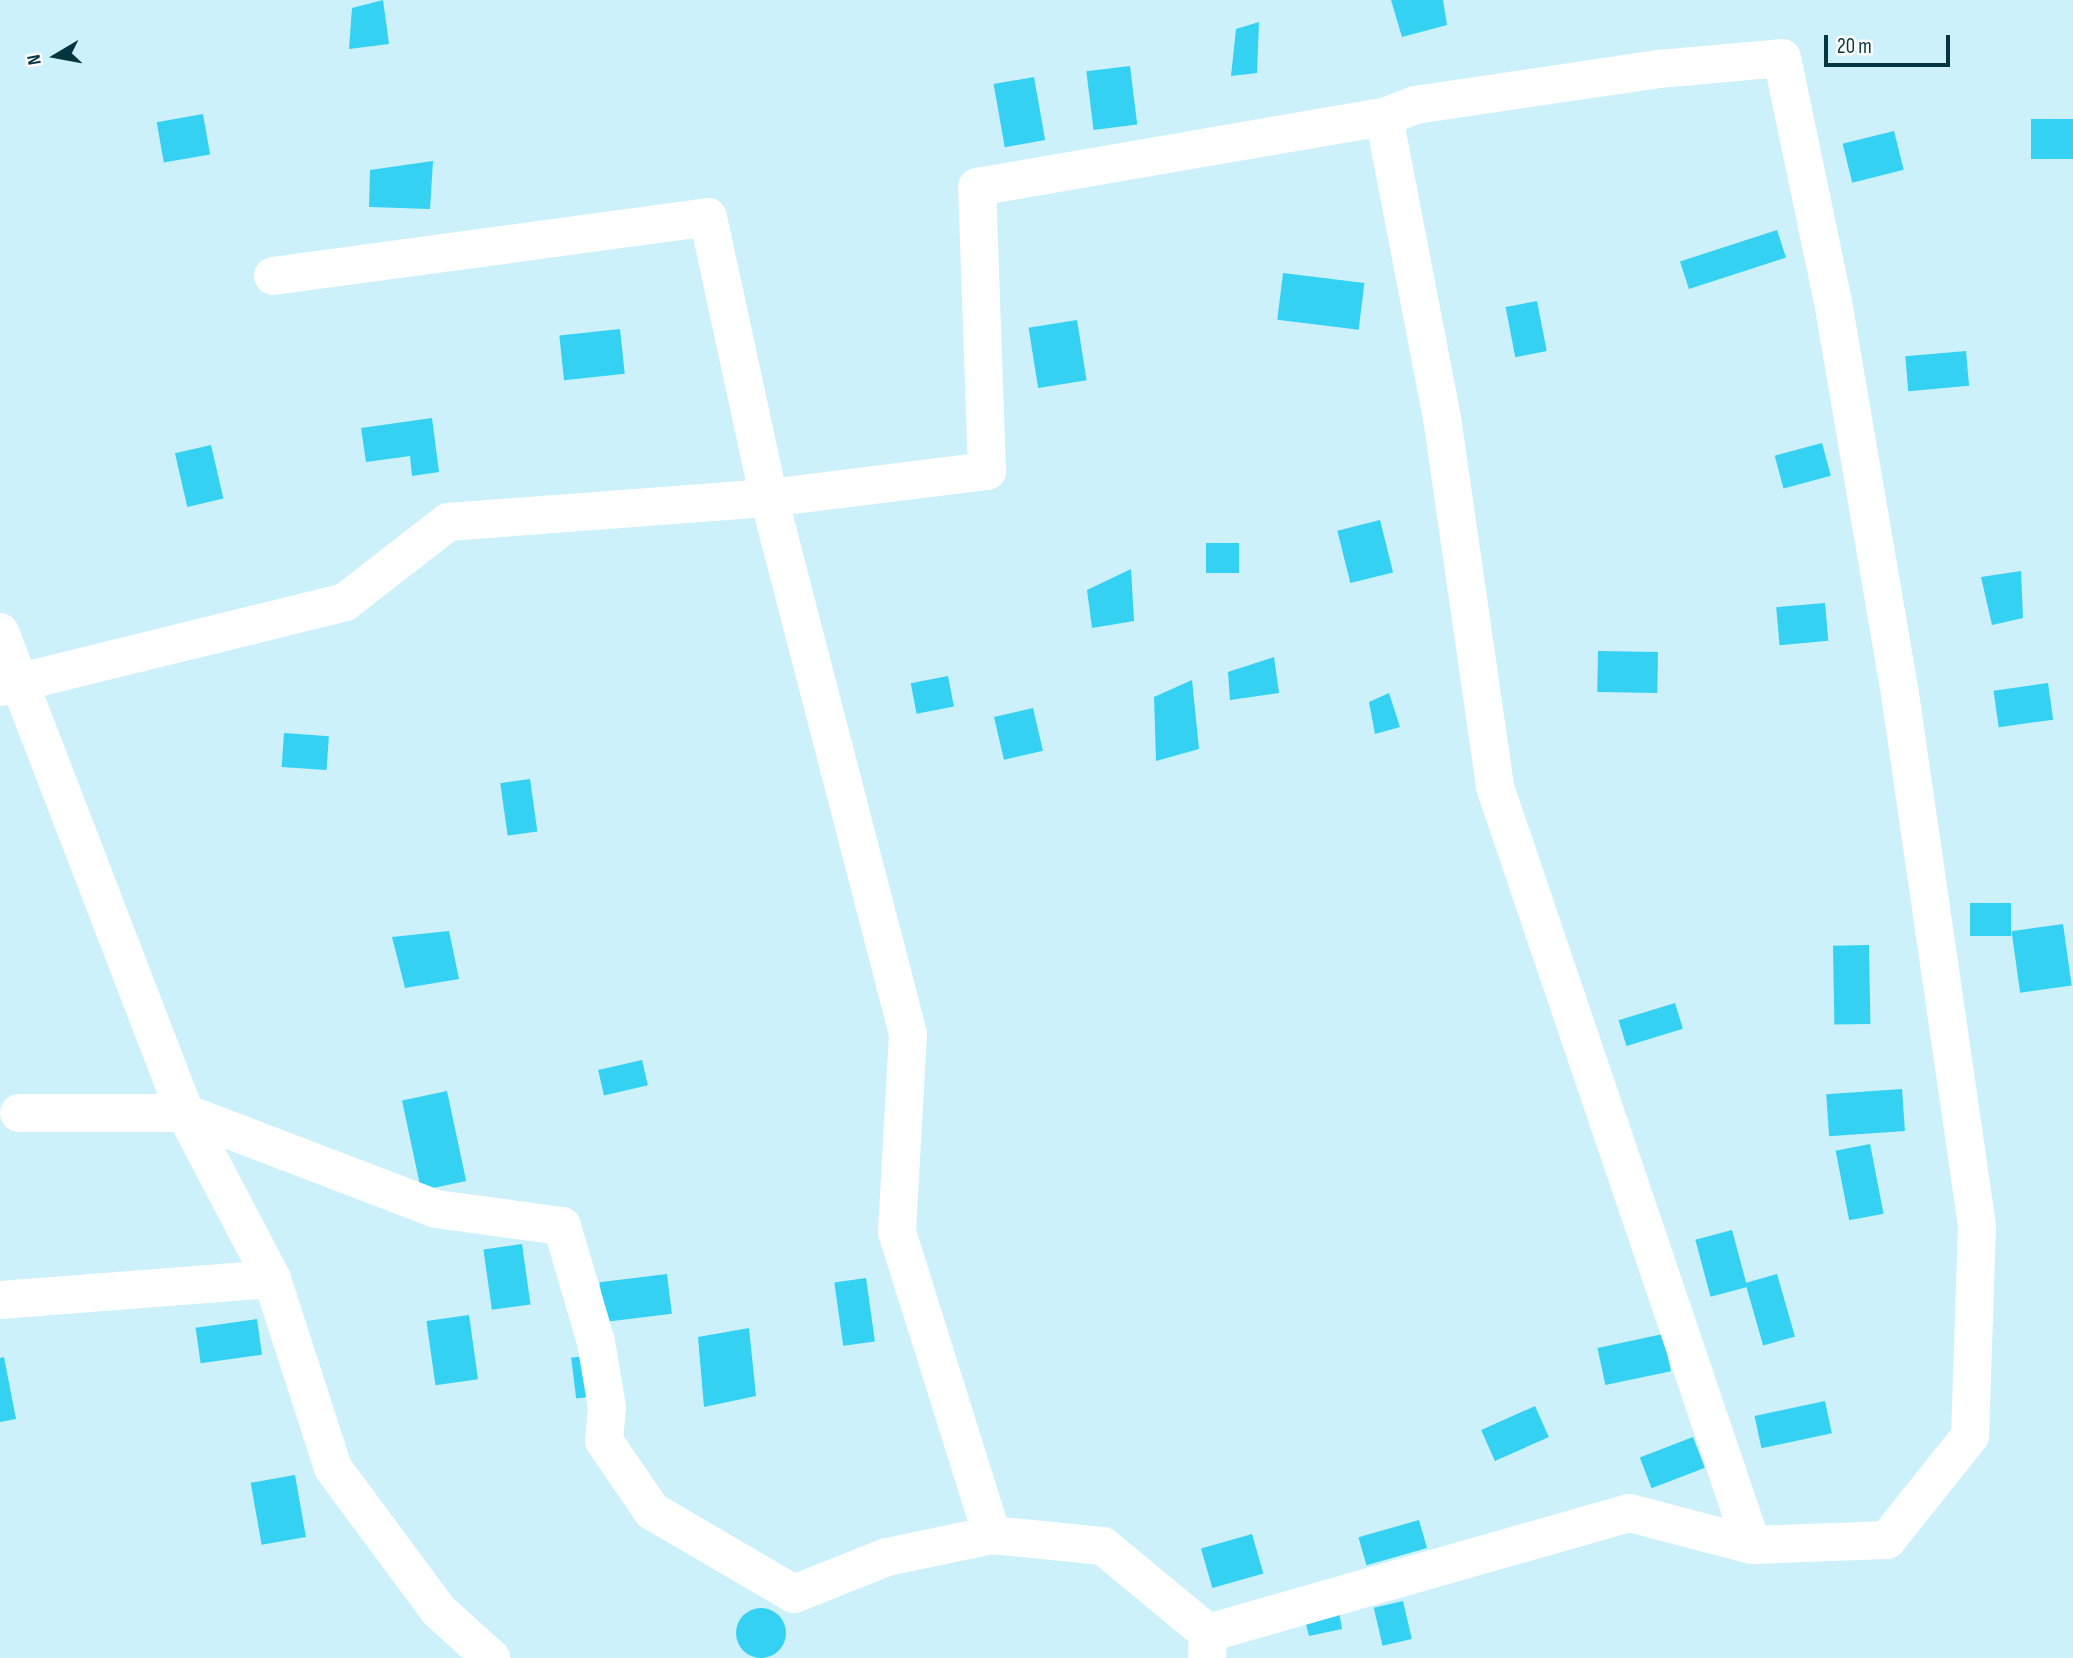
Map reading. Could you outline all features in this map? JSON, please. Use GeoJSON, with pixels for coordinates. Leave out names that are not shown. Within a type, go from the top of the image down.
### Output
{"type":"FeatureCollection","features":[{"type":"Feature","properties":{"kind":"street"},"geometry":{"type":"LineString","coordinates":[[10,683],[345,602],[448,523],[769,498],[987,471],[977,187],[1384,117],[1415,105],[1591,79],[1782,58],[1833,302],[1900,694],[1977,1226],[1970,1436],[1887,1540],[1752,1545],[1629,1513],[1208,1645],[1103,1546],[992,1535],[887,1557],[794,1594],[652,1511],[604,1441],[607,1407],[596,1342],[562,1226],[436,1209],[185,1113],[19,1113]]}},
{"type":"Feature","properties":{"kind":"street"},"geometry":{"type":"LineString","coordinates":[[1384,117],[1442,418],[1496,787],[1752,1545]]}},
{"type":"Feature","properties":{"kind":"street"},"geometry":{"type":"LineString","coordinates":[[273,276],[708,217],[769,498],[908,1034],[897,1232],[992,1535]]}},
{"type":"Feature","properties":{"kind":"street"},"geometry":{"type":"LineString","coordinates":[[0,632],[10,683],[185,1113],[272,1279],[333,1468],[438,1610],[491,1658]]}},
{"type":"Feature","properties":{"kind":"street"},"geometry":{"type":"LineString","coordinates":[[0,1300],[272,1279]]}},
{"type":"Feature","properties":{"kind":"building"},"geometry":{"type":"Polygon","coordinates":[[[383,0],[389,44],[349,49],[352,8],[383,0]]]}},
{"type":"Feature","properties":{"kind":"building"},"geometry":{"type":"Polygon","coordinates":[[[1391,0],[1443,0],[1447,25],[1402,37],[1391,0]]]}},
{"type":"Feature","properties":{"kind":"building"},"geometry":{"type":"Polygon","coordinates":[[[1259,22],[1257,73],[1231,76],[1236,29],[1259,22]]]}},
{"type":"Feature","properties":{"kind":"building"},"geometry":{"type":"Polygon","coordinates":[[[1130,66],[1137,125],[1094,130],[1086,71],[1130,66]]]}},
{"type":"Feature","properties":{"kind":"building"},"geometry":{"type":"Polygon","coordinates":[[[1034,77],[1045,140],[1005,147],[994,84],[1034,77]]]}},
{"type":"Feature","properties":{"kind":"building"},"geometry":{"type":"Polygon","coordinates":[[[203,114],[210,154],[164,163],[157,122],[203,114]]]}},
{"type":"Feature","properties":{"kind":"building"},"geometry":{"type":"Polygon","coordinates":[[[2031,119],[2073,119],[2073,159],[2031,159],[2031,119]]]}},
{"type":"Feature","properties":{"kind":"building"},"geometry":{"type":"Polygon","coordinates":[[[1894,131],[1904,170],[1852,183],[1843,144],[1894,131]]]}},
{"type":"Feature","properties":{"kind":"building"},"geometry":{"type":"Polygon","coordinates":[[[433,161],[430,209],[369,207],[370,170],[433,161]]]}},
{"type":"Feature","properties":{"kind":"building"},"geometry":{"type":"Polygon","coordinates":[[[1777,230],[1786,258],[1689,289],[1680,262],[1777,230]]]}},
{"type":"Feature","properties":{"kind":"building"},"geometry":{"type":"Polygon","coordinates":[[[1283,273],[1364,283],[1359,330],[1277,320],[1283,273]]]}},
{"type":"Feature","properties":{"kind":"building"},"geometry":{"type":"Polygon","coordinates":[[[1537,301],[1547,351],[1515,357],[1506,307],[1537,301]]]}},
{"type":"Feature","properties":{"kind":"building"},"geometry":{"type":"Polygon","coordinates":[[[1077,320],[1087,380],[1038,388],[1029,328],[1077,320]]]}},
{"type":"Feature","properties":{"kind":"building"},"geometry":{"type":"Polygon","coordinates":[[[620,329],[625,374],[564,380],[559,335],[620,329]]]}},
{"type":"Feature","properties":{"kind":"building"},"geometry":{"type":"Polygon","coordinates":[[[1966,351],[1969,386],[1908,391],[1905,356],[1966,351]]]}},
{"type":"Feature","properties":{"kind":"building"},"geometry":{"type":"Polygon","coordinates":[[[432,418],[439,472],[412,476],[410,456],[366,462],[361,428],[432,418]]]}},
{"type":"Feature","properties":{"kind":"building"},"geometry":{"type":"Polygon","coordinates":[[[1822,443],[1831,476],[1783,489],[1775,456],[1822,443]]]}},
{"type":"Feature","properties":{"kind":"building"},"geometry":{"type":"Polygon","coordinates":[[[211,445],[223,499],[187,507],[175,453],[211,445]]]}},
{"type":"Feature","properties":{"kind":"building"},"geometry":{"type":"Polygon","coordinates":[[[1380,520],[1393,572],[1350,583],[1337,531],[1380,520]]]}},
{"type":"Feature","properties":{"kind":"building"},"geometry":{"type":"Polygon","coordinates":[[[1206,543],[1239,543],[1239,573],[1206,573],[1206,543]]]}},
{"type":"Feature","properties":{"kind":"building"},"geometry":{"type":"Polygon","coordinates":[[[1131,569],[1134,621],[1092,628],[1087,590],[1131,569]]]}},
{"type":"Feature","properties":{"kind":"building"},"geometry":{"type":"Polygon","coordinates":[[[2021,571],[2023,618],[1992,625],[1981,577],[2021,571]]]}},
{"type":"Feature","properties":{"kind":"building"},"geometry":{"type":"Polygon","coordinates":[[[1825,603],[1828,641],[1779,645],[1776,607],[1825,603]]]}},
{"type":"Feature","properties":{"kind":"building"},"geometry":{"type":"Polygon","coordinates":[[[1598,651],[1658,652],[1657,693],[1597,692],[1598,651]]]}},
{"type":"Feature","properties":{"kind":"building"},"geometry":{"type":"Polygon","coordinates":[[[1274,657],[1279,693],[1230,700],[1228,672],[1274,657]]]}},
{"type":"Feature","properties":{"kind":"building"},"geometry":{"type":"Polygon","coordinates":[[[948,676],[954,706],[917,714],[911,683],[948,676]]]}},
{"type":"Feature","properties":{"kind":"building"},"geometry":{"type":"Polygon","coordinates":[[[1192,680],[1199,749],[1156,761],[1154,697],[1192,680]]]}},
{"type":"Feature","properties":{"kind":"building"},"geometry":{"type":"Polygon","coordinates":[[[2048,683],[2053,720],[1999,727],[1994,691],[2048,683]]]}},
{"type":"Feature","properties":{"kind":"building"},"geometry":{"type":"Polygon","coordinates":[[[1389,693],[1400,727],[1375,734],[1369,702],[1389,693]]]}},
{"type":"Feature","properties":{"kind":"building"},"geometry":{"type":"Polygon","coordinates":[[[1033,708],[1043,751],[1004,760],[994,717],[1033,708]]]}},
{"type":"Feature","properties":{"kind":"building"},"geometry":{"type":"Polygon","coordinates":[[[284,733],[329,736],[327,770],[282,767],[284,733]]]}},
{"type":"Feature","properties":{"kind":"building"},"geometry":{"type":"Polygon","coordinates":[[[530,779],[537,831],[508,836],[500,783],[530,779]]]}},
{"type":"Feature","properties":{"kind":"building"},"geometry":{"type":"Polygon","coordinates":[[[1970,903],[2011,903],[2011,936],[1970,936],[1970,903]]]}},
{"type":"Feature","properties":{"kind":"building"},"geometry":{"type":"Polygon","coordinates":[[[2063,924],[2072,985],[2020,993],[2012,931],[2063,924]]]}},
{"type":"Feature","properties":{"kind":"building"},"geometry":{"type":"Polygon","coordinates":[[[449,931],[459,979],[405,988],[392,937],[449,931]]]}},
{"type":"Feature","properties":{"kind":"building"},"geometry":{"type":"Polygon","coordinates":[[[1869,945],[1870,1024],[1834,1025],[1833,946],[1869,945]]]}},
{"type":"Feature","properties":{"kind":"building"},"geometry":{"type":"Polygon","coordinates":[[[1675,1003],[1683,1029],[1626,1046],[1619,1020],[1675,1003]]]}},
{"type":"Feature","properties":{"kind":"building"},"geometry":{"type":"Polygon","coordinates":[[[642,1060],[648,1085],[604,1095],[598,1070],[642,1060]]]}},
{"type":"Feature","properties":{"kind":"building"},"geometry":{"type":"Polygon","coordinates":[[[1902,1089],[1905,1131],[1829,1136],[1826,1094],[1902,1089]]]}},
{"type":"Feature","properties":{"kind":"building"},"geometry":{"type":"Polygon","coordinates":[[[447,1091],[466,1181],[421,1191],[402,1101],[447,1091]]]}},
{"type":"Feature","properties":{"kind":"building"},"geometry":{"type":"Polygon","coordinates":[[[1870,1144],[1884,1214],[1849,1220],[1836,1151],[1870,1144]]]}},
{"type":"Feature","properties":{"kind":"building"},"geometry":{"type":"Polygon","coordinates":[[[1732,1230],[1747,1287],[1711,1297],[1695,1240],[1732,1230]]]}},
{"type":"Feature","properties":{"kind":"building"},"geometry":{"type":"Polygon","coordinates":[[[522,1244],[530,1304],[492,1310],[483,1249],[522,1244]]]}},
{"type":"Feature","properties":{"kind":"building"},"geometry":{"type":"Polygon","coordinates":[[[667,1274],[672,1314],[604,1322],[600,1282],[667,1274]]]}},
{"type":"Feature","properties":{"kind":"building"},"geometry":{"type":"Polygon","coordinates":[[[1777,1274],[1795,1336],[1763,1346],[1745,1283],[1777,1274]]]}},
{"type":"Feature","properties":{"kind":"building"},"geometry":{"type":"Polygon","coordinates":[[[866,1278],[875,1341],[843,1346],[834,1282],[866,1278]]]}},
{"type":"Feature","properties":{"kind":"building"},"geometry":{"type":"Polygon","coordinates":[[[469,1315],[478,1379],[435,1385],[426,1321],[469,1315]]]}},
{"type":"Feature","properties":{"kind":"building"},"geometry":{"type":"Polygon","coordinates":[[[257,1319],[262,1355],[201,1363],[196,1328],[257,1319]]]}},
{"type":"Feature","properties":{"kind":"building"},"geometry":{"type":"Polygon","coordinates":[[[749,1328],[756,1396],[704,1407],[698,1337],[749,1328]]]}},
{"type":"Feature","properties":{"kind":"building"},"geometry":{"type":"Polygon","coordinates":[[[1663,1334],[1671,1371],[1605,1385],[1597,1348],[1663,1334]]]}},
{"type":"Feature","properties":{"kind":"building"},"geometry":{"type":"Polygon","coordinates":[[[594,1355],[599,1396],[576,1398],[571,1358],[594,1355]]]}},
{"type":"Feature","properties":{"kind":"building"},"geometry":{"type":"Polygon","coordinates":[[[4,1357],[16,1419],[0,1422],[0,1358],[4,1357]]]}},
{"type":"Feature","properties":{"kind":"building"},"geometry":{"type":"Polygon","coordinates":[[[1825,1401],[1832,1433],[1761,1448],[1755,1416],[1825,1401]]]}},
{"type":"Feature","properties":{"kind":"building"},"geometry":{"type":"Polygon","coordinates":[[[1535,1406],[1549,1437],[1495,1461],[1481,1430],[1535,1406]]]}},
{"type":"Feature","properties":{"kind":"building"},"geometry":{"type":"Polygon","coordinates":[[[1693,1437],[1705,1468],[1652,1488],[1640,1457],[1693,1437]]]}},
{"type":"Feature","properties":{"kind":"building"},"geometry":{"type":"Polygon","coordinates":[[[295,1475],[306,1537],[262,1545],[251,1483],[295,1475]]]}},
{"type":"Feature","properties":{"kind":"building"},"geometry":{"type":"Polygon","coordinates":[[[1419,1520],[1427,1548],[1366,1565],[1358,1537],[1419,1520]]]}},
{"type":"Feature","properties":{"kind":"building"},"geometry":{"type":"Polygon","coordinates":[[[1252,1534],[1263,1573],[1212,1588],[1201,1549],[1252,1534]]]}},
{"type":"Feature","properties":{"kind":"building"},"geometry":{"type":"Polygon","coordinates":[[[1334,1582],[1342,1629],[1309,1636],[1298,1593],[1334,1582]]]}},
{"type":"Feature","properties":{"kind":"building"},"geometry":{"type":"Polygon","coordinates":[[[1403,1601],[1412,1639],[1383,1646],[1374,1608],[1403,1601]]]}},
{"type":"Feature","properties":{"kind":"building"},"geometry":{"type":"Polygon","coordinates":[[[761,1608],[778,1616],[786,1633],[778,1650],[761,1658],[744,1650],[736,1633],[744,1616],[761,1608]]]}}]}
